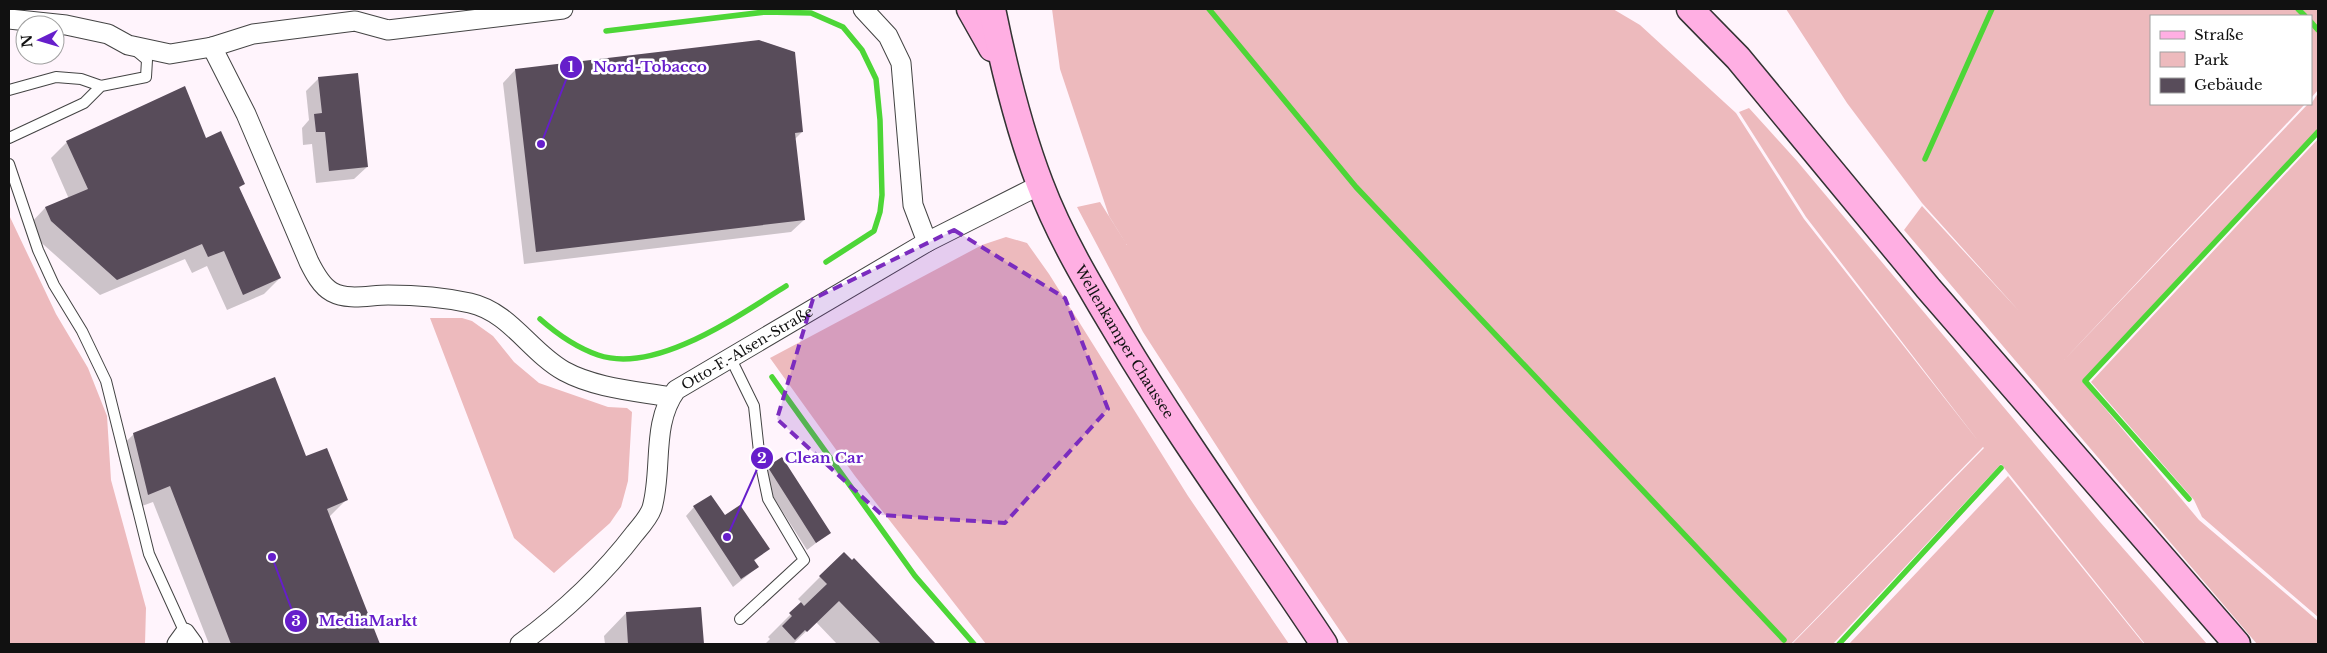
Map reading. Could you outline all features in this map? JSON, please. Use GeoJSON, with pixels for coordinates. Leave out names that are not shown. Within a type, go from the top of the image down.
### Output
{"type":"FeatureCollection","features":[{"type":"Feature","properties":{"kind":"main road"},"geometry":{"type":"LineString","coordinates":[[970,9],[1005,71]]}},
{"type":"Feature","properties":{"kind":"main road","name":"Wellenkamper Chaussee"},"geometry":{"type":"LineString","coordinates":[[992,9],[1005,71],[1020,126],[1040,185],[1072,251],[1135,362],[1184,439],[1324,644]]}},
{"type":"Feature","properties":{"kind":"main road"},"geometry":{"type":"LineString","coordinates":[[1001,9],[1005,71]]}},
{"type":"Feature","properties":{"kind":"main road"},"geometry":{"type":"LineString","coordinates":[[1690,9],[1738,58],[1928,288],[2237,644]]}},
{"type":"Feature","properties":{"kind":"street"},"geometry":{"type":"LineString","coordinates":[[9,19],[66,26],[108,34],[128,45],[170,54],[212,47],[253,34],[355,21],[388,30],[563,9]]}},
{"type":"Feature","properties":{"kind":"street"},"geometry":{"type":"LineString","coordinates":[[863,9],[888,36],[901,63],[913,205],[927,242]]}},
{"type":"Feature","properties":{"kind":"street"},"geometry":{"type":"LineString","coordinates":[[212,47],[246,114],[309,262],[316,276],[330,291],[343,296],[433,296],[472,303],[490,310],[551,363],[566,372],[593,382],[670,397]]}},
{"type":"Feature","properties":{"kind":"street","name":"Otto-F.-Alsen-Straße"},"geometry":{"type":"LineString","coordinates":[[530,641],[624,547],[651,511],[657,481],[661,421],[670,397],[683,385],[927,242],[1040,185]]}},
{"type":"Feature","properties":{"kind":"lane"},"geometry":{"type":"LineString","coordinates":[[9,90],[56,77],[81,79],[101,86],[146,77],[147,60],[128,45]]}},
{"type":"Feature","properties":{"kind":"lane"},"geometry":{"type":"LineString","coordinates":[[9,138],[84,103],[101,86]]}},
{"type":"Feature","properties":{"kind":"lane"},"geometry":{"type":"LineString","coordinates":[[9,164],[38,250],[54,285],[88,344],[106,381],[149,554],[185,640]]}},
{"type":"Feature","properties":{"kind":"lane"},"geometry":{"type":"LineString","coordinates":[[730,357],[754,406],[760,461],[768,499],[804,560],[740,619]]}},
{"type":"Feature","properties":{"kind":"highlighted area"},"geometry":{"type":"Polygon","coordinates":[[[954,230],[1065,298],[1108,409],[1005,523],[882,515],[777,419],[813,299],[954,230]]]}},
{"type":"Feature","properties":{"kind":"green space"},"geometry":{"type":"Polygon","coordinates":[[[1052,9],[1613,9],[1640,25],[1736,113],[1804,219],[1979,442],[1806,217],[1739,112],[1749,108],[1797,161],[2100,522],[2207,644],[2145,644],[2001,464],[1833,644],[1792,644],[1983,447],[1791,644],[1349,644],[1254,504],[1143,332],[1077,207],[1100,202],[1127,245],[1109,216],[1060,69],[1052,9]]]}},
{"type":"Feature","properties":{"kind":"green space"},"geometry":{"type":"Polygon","coordinates":[[[1786,9],[2318,9],[2318,90],[2312,97],[2312,15],[2150,15],[2150,105],[2304,105],[2064,360],[2307,105],[2312,105],[2318,93],[2318,129],[2082,381],[2199,520],[2318,621],[2318,644],[2257,644],[1904,230],[1922,206],[2019,311],[1922,203],[1847,103],[1786,9]]]}},
{"type":"Feature","properties":{"kind":"green space"},"geometry":{"type":"Polygon","coordinates":[[[2318,139],[2318,617],[2202,517],[2194,500],[2091,382],[2318,139]]]}},
{"type":"Feature","properties":{"kind":"green space"},"geometry":{"type":"Polygon","coordinates":[[[9,215],[56,314],[88,368],[107,416],[111,480],[146,608],[145,644],[9,644],[9,215]]]}},
{"type":"Feature","properties":{"kind":"green space"},"geometry":{"type":"Polygon","coordinates":[[[1006,237],[1027,243],[1049,274],[1188,496],[1289,644],[986,644],[855,476],[770,358],[982,245],[1006,237]]]}},
{"type":"Feature","properties":{"kind":"green space"},"geometry":{"type":"Polygon","coordinates":[[[430,318],[462,318],[472,321],[493,336],[514,362],[539,383],[608,407],[627,408],[632,412],[628,481],[621,507],[610,523],[554,573],[514,538],[430,318]]]}},
{"type":"Feature","properties":{"kind":"green space"},"geometry":{"type":"Polygon","coordinates":[[[2008,476],[2144,644],[1849,644],[2008,476]]]}},
{"type":"Feature","properties":{"kind":"building"},"geometry":{"type":"Polygon","coordinates":[[[759,40],[795,52],[803,132],[795,133],[805,220],[536,252],[515,69],[759,40]]]}},
{"type":"Feature","properties":{"kind":"building"},"geometry":{"type":"Polygon","coordinates":[[[358,73],[368,167],[329,171],[325,132],[316,132],[314,114],[322,113],[318,77],[358,73]]]}},
{"type":"Feature","properties":{"kind":"building"},"geometry":{"type":"Polygon","coordinates":[[[185,86],[206,138],[221,131],[245,184],[239,187],[281,278],[243,295],[224,251],[208,257],[202,244],[117,280],[51,221],[45,207],[88,189],[66,141],[185,86]]]}},
{"type":"Feature","properties":{"kind":"building"},"geometry":{"type":"Polygon","coordinates":[[[275,377],[306,456],[327,448],[348,500],[327,509],[380,644],[231,644],[170,486],[148,495],[133,433],[275,377]]]}},
{"type":"Feature","properties":{"kind":"building"},"geometry":{"type":"Polygon","coordinates":[[[782,457],[831,533],[816,543],[769,469],[768,466],[782,457]]]}},
{"type":"Feature","properties":{"kind":"building"},"geometry":{"type":"Polygon","coordinates":[[[711,495],[725,515],[740,505],[770,549],[754,560],[759,567],[741,579],[693,506],[711,495]]]}},
{"type":"Feature","properties":{"kind":"building"},"geometry":{"type":"Polygon","coordinates":[[[844,552],[852,560],[854,558],[936,644],[881,644],[839,601],[807,632],[805,630],[795,640],[782,626],[792,616],[789,613],[801,602],[804,606],[827,584],[819,576],[844,552]]]}},
{"type":"Feature","properties":{"kind":"building"},"geometry":{"type":"Polygon","coordinates":[[[701,607],[704,644],[628,644],[626,612],[701,607]]]}},
{"type":"Feature","properties":{"kind":"waterway"},"geometry":{"type":"LineString","coordinates":[[1209,9],[1356,187],[1784,640]]}},
{"type":"Feature","properties":{"kind":"waterway"},"geometry":{"type":"LineString","coordinates":[[1925,159],[1992,9]]}},
{"type":"Feature","properties":{"kind":"waterway"},"geometry":{"type":"LineString","coordinates":[[2298,9],[2304,15]]}},
{"type":"Feature","properties":{"kind":"waterway"},"geometry":{"type":"LineString","coordinates":[[606,31],[765,12],[811,13],[843,27],[862,50],[876,79],[880,120],[882,195],[880,212],[874,231],[826,262]]}},
{"type":"Feature","properties":{"kind":"waterway"},"geometry":{"type":"LineString","coordinates":[[2312,23],[2318,30]]}},
{"type":"Feature","properties":{"kind":"waterway"},"geometry":{"type":"LineString","coordinates":[[2189,499],[2085,381],[2318,132]]}},
{"type":"Feature","properties":{"kind":"waterway"},"geometry":{"type":"LineString","coordinates":[[540,319],[567,340],[598,355],[621,359],[645,357],[671,350],[696,339],[745,312],[786,286]]}},
{"type":"Feature","properties":{"kind":"waterway"},"geometry":{"type":"LineString","coordinates":[[772,377],[915,576],[974,644]]}},
{"type":"Feature","properties":{"kind":"waterway"},"geometry":{"type":"LineString","coordinates":[[1839,644],[2001,468]]}},
{"type":"Feature","properties":{"kind":"place","name":"Nord-Tobacco"},"geometry":{"type":"Point","coordinates":[541,144]}},
{"type":"Feature","properties":{"kind":"place","name":"Clean Car"},"geometry":{"type":"Point","coordinates":[727,537]}},
{"type":"Feature","properties":{"kind":"place","name":"MediaMarkt"},"geometry":{"type":"Point","coordinates":[272,557]}}]}
